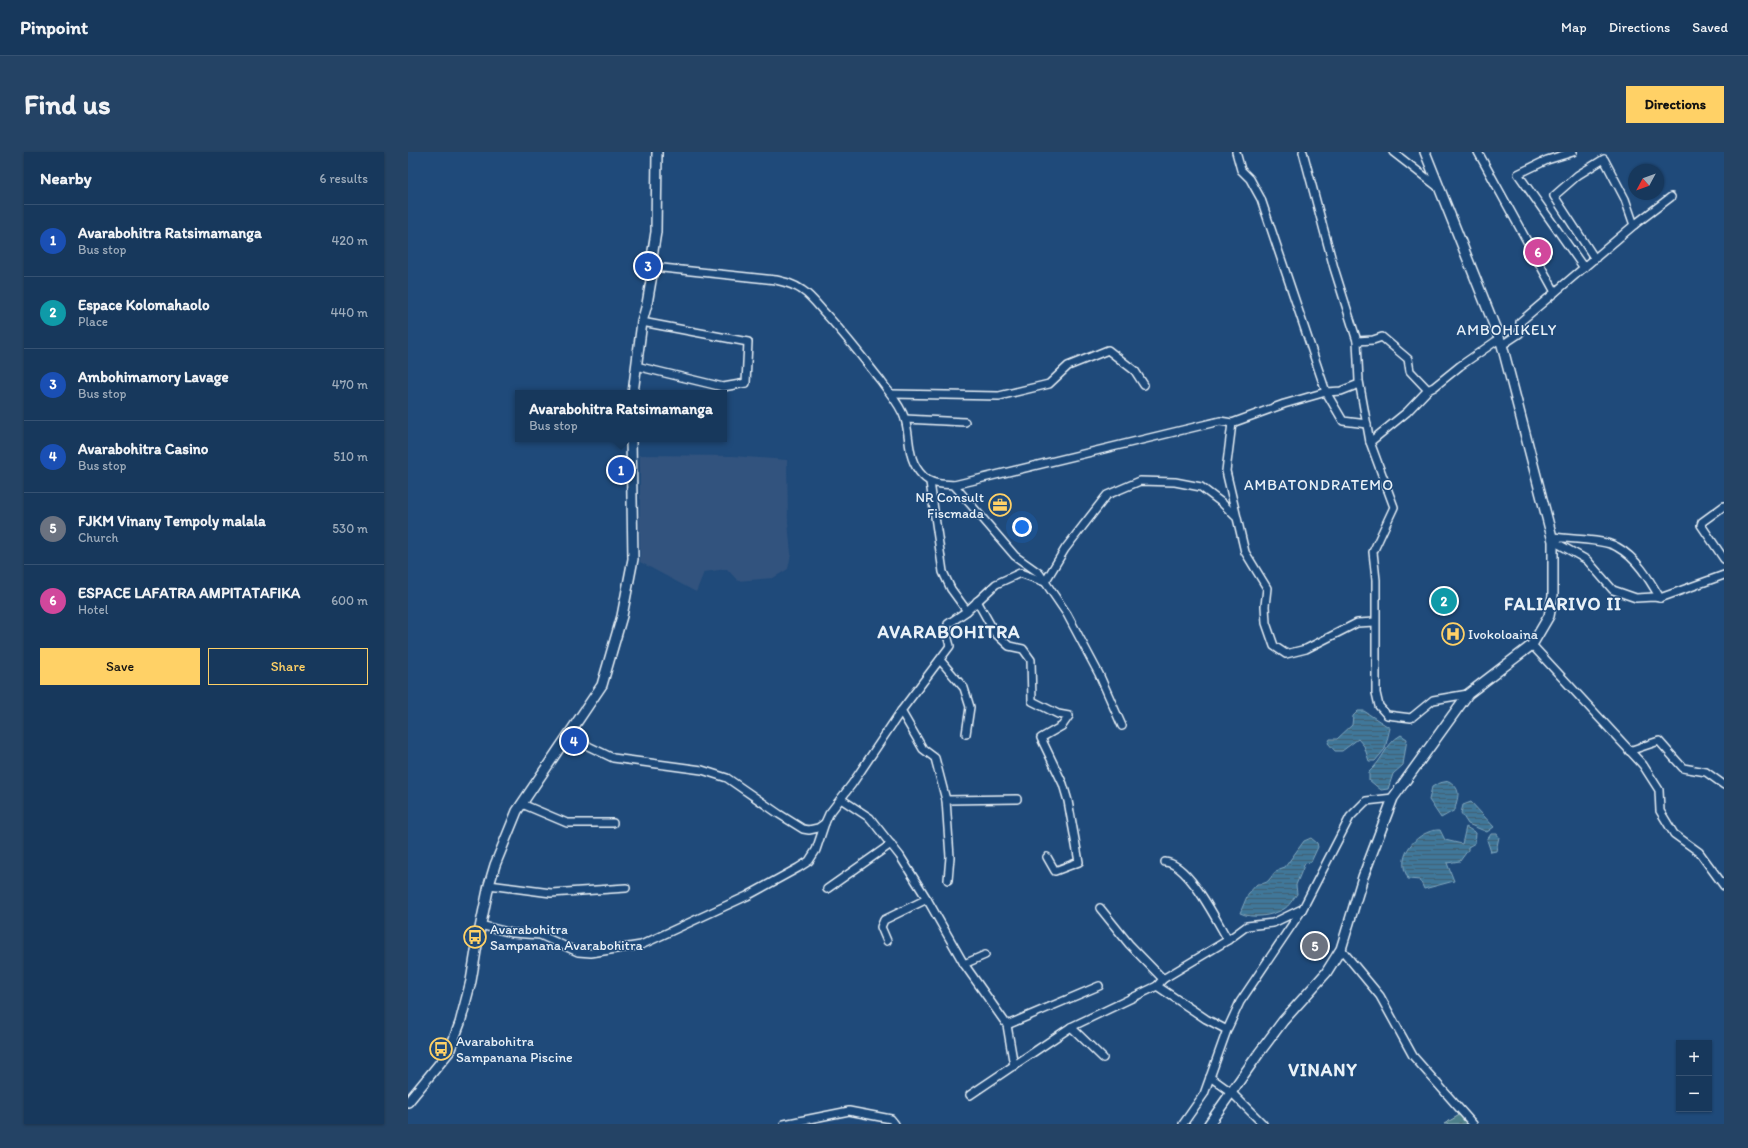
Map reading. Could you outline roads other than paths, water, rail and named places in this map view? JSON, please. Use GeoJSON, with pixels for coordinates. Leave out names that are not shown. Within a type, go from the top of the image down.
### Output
{"type":"FeatureCollection","features":[{"type":"Feature","properties":{"kind":"street"},"geometry":{"type":"LineString","coordinates":[[633,390],[642,322],[647,304],[653,266],[652,257],[656,232],[657,152]]}},
{"type":"Feature","properties":{"kind":"street"},"geometry":{"type":"LineString","coordinates":[[1236,152],[1242,170],[1250,180],[1261,199],[1326,392],[1343,422],[1367,424]]}},
{"type":"Feature","properties":{"kind":"street"},"geometry":{"type":"LineString","coordinates":[[1303,152],[1334,268],[1357,341],[1359,384],[1370,442],[1394,507],[1373,552],[1376,580],[1376,693],[1379,706],[1387,715],[1411,718],[1433,700],[1468,694]]}},
{"type":"Feature","properties":{"kind":"street"},"geometry":{"type":"LineString","coordinates":[[1393,152],[1438,187]]}},
{"type":"Feature","properties":{"kind":"street"},"geometry":{"type":"LineString","coordinates":[[1210,1124],[1231,1092],[1283,1021],[1326,973],[1341,949],[1363,877],[1392,798],[1468,694],[1532,645],[1549,616],[1552,596],[1552,539],[1500,342],[1425,152]]}},
{"type":"Feature","properties":{"kind":"street"},"geometry":{"type":"LineString","coordinates":[[1478,152],[1555,292]]}},
{"type":"Feature","properties":{"kind":"street"},"geometry":{"type":"LineString","coordinates":[[1573,152],[1548,160],[1518,174],[1584,268]]}},
{"type":"Feature","properties":{"kind":"street"},"geometry":{"type":"LineString","coordinates":[[1595,259],[1554,196],[1560,190],[1578,175],[1604,159],[1625,199],[1634,225]]}},
{"type":"Feature","properties":{"kind":"street"},"geometry":{"type":"LineString","coordinates":[[1370,442],[1407,412],[1428,390],[1460,366],[1500,342],[1520,333],[1520,322],[1634,225],[1671,197]]}},
{"type":"Feature","properties":{"kind":"street"},"geometry":{"type":"LineString","coordinates":[[653,266],[776,280],[791,284],[802,290],[844,332],[892,394],[905,419],[908,442],[914,465],[923,477],[930,482],[939,484],[954,485],[1220,421],[1232,423],[1284,404],[1326,392],[1341,391],[1359,384]]}},
{"type":"Feature","properties":{"kind":"street"},"geometry":{"type":"LineString","coordinates":[[636,366],[723,387],[746,383],[748,342],[642,322]]}},
{"type":"Feature","properties":{"kind":"street"},"geometry":{"type":"LineString","coordinates":[[1357,341],[1373,340],[1382,337],[1408,359],[1410,371],[1428,390]]}},
{"type":"Feature","properties":{"kind":"street"},"geometry":{"type":"LineString","coordinates":[[892,394],[999,396],[1049,384],[1068,366],[1108,350],[1135,371],[1144,385]]}},
{"type":"Feature","properties":{"kind":"street"},"geometry":{"type":"LineString","coordinates":[[905,419],[965,422]]}},
{"type":"Feature","properties":{"kind":"street"},"geometry":{"type":"LineString","coordinates":[[1232,423],[1226,471],[1235,516],[1245,552],[1267,588],[1266,623],[1274,646],[1286,654],[1306,649],[1357,623],[1375,622]]}},
{"type":"Feature","properties":{"kind":"street"},"geometry":{"type":"LineString","coordinates":[[408,1102],[449,1052],[460,1023],[472,981],[480,925],[489,885],[495,865],[522,804],[565,739],[574,729],[602,685],[622,616],[633,559],[631,442]]}},
{"type":"Feature","properties":{"kind":"street"},"geometry":{"type":"LineString","coordinates":[[1045,582],[1065,549],[1107,495],[1140,481],[1174,482],[1201,487],[1222,503],[1235,516]]}},
{"type":"Feature","properties":{"kind":"street"},"geometry":{"type":"LineString","coordinates":[[930,482],[943,572],[950,589],[966,611]]}},
{"type":"Feature","properties":{"kind":"street"},"geometry":{"type":"LineString","coordinates":[[954,485],[1015,556],[1039,573],[1067,614],[1099,674],[1122,726]]}},
{"type":"Feature","properties":{"kind":"street"},"geometry":{"type":"LineString","coordinates":[[1724,506],[1702,522],[1701,525],[1724,559]]}},
{"type":"Feature","properties":{"kind":"street"},"geometry":{"type":"LineString","coordinates":[[1552,539],[1602,543],[1616,546],[1644,570],[1660,598]]}},
{"type":"Feature","properties":{"kind":"street"},"geometry":{"type":"LineString","coordinates":[[1552,539],[1587,560],[1613,590],[1636,598],[1660,598],[1724,574]]}},
{"type":"Feature","properties":{"kind":"street"},"geometry":{"type":"LineString","coordinates":[[480,925],[512,933],[540,935],[578,952],[591,953],[641,945],[747,896],[798,868],[809,861],[816,850],[829,814],[841,800],[901,711],[950,646],[947,635],[948,624],[978,601],[996,584],[1020,573],[1045,582]]}},
{"type":"Feature","properties":{"kind":"street"},"geometry":{"type":"LineString","coordinates":[[978,601],[995,633],[1009,646],[1023,649],[1031,660],[1032,701],[1058,714],[1069,716],[1062,726],[1041,738],[1063,784],[1068,801],[1079,862],[1054,871],[1047,857]]}},
{"type":"Feature","properties":{"kind":"street"},"geometry":{"type":"LineString","coordinates":[[1532,645],[1643,765],[1659,790],[1660,811],[1674,834],[1699,852],[1724,886]]}},
{"type":"Feature","properties":{"kind":"street"},"geometry":{"type":"LineString","coordinates":[[940,660],[964,688],[970,707],[966,734]]}},
{"type":"Feature","properties":{"kind":"street"},"geometry":{"type":"LineString","coordinates":[[901,711],[923,749],[935,758],[946,800],[950,857],[948,880]]}},
{"type":"Feature","properties":{"kind":"street"},"geometry":{"type":"LineString","coordinates":[[574,729],[588,746],[613,758],[702,770],[727,778],[802,829],[809,830],[818,828],[825,822]]}},
{"type":"Feature","properties":{"kind":"street"},"geometry":{"type":"LineString","coordinates":[[1629,751],[1660,741],[1683,768],[1706,772],[1724,785]]}},
{"type":"Feature","properties":{"kind":"street"},"geometry":{"type":"LineString","coordinates":[[1183,1124],[1204,1094],[1227,1030],[1240,1002],[1302,910],[1350,817],[1366,801],[1392,798]]}},
{"type":"Feature","properties":{"kind":"street"},"geometry":{"type":"LineString","coordinates":[[946,800],[1017,799]]}},
{"type":"Feature","properties":{"kind":"street"},"geometry":{"type":"LineString","coordinates":[[841,800],[870,818],[891,844],[927,899],[964,964],[1007,1025],[1014,1066]]}},
{"type":"Feature","properties":{"kind":"street"},"geometry":{"type":"LineString","coordinates":[[522,804],[567,823],[613,823]]}},
{"type":"Feature","properties":{"kind":"street"},"geometry":{"type":"LineString","coordinates":[[827,889],[891,844]]}},
{"type":"Feature","properties":{"kind":"street"},"geometry":{"type":"LineString","coordinates":[[1165,862],[1176,865],[1190,878],[1228,940]]}},
{"type":"Feature","properties":{"kind":"street"},"geometry":{"type":"LineString","coordinates":[[489,885],[551,893],[626,888]]}},
{"type":"Feature","properties":{"kind":"street"},"geometry":{"type":"LineString","coordinates":[[887,941],[881,927],[884,920],[927,899]]}},
{"type":"Feature","properties":{"kind":"street"},"geometry":{"type":"LineString","coordinates":[[1100,908],[1129,944],[1163,979]]}},
{"type":"Feature","properties":{"kind":"street"},"geometry":{"type":"LineString","coordinates":[[970,1095],[1071,1027],[1157,986],[1163,979],[1228,940],[1247,926],[1273,923],[1302,910]]}},
{"type":"Feature","properties":{"kind":"street"},"geometry":{"type":"LineString","coordinates":[[1341,949],[1380,996],[1413,1056],[1473,1124]]}},
{"type":"Feature","properties":{"kind":"street"},"geometry":{"type":"LineString","coordinates":[[964,964],[985,955]]}},
{"type":"Feature","properties":{"kind":"street"},"geometry":{"type":"LineString","coordinates":[[1007,1025],[1099,986]]}},
{"type":"Feature","properties":{"kind":"street"},"geometry":{"type":"LineString","coordinates":[[1157,986],[1201,1016],[1227,1030]]}},
{"type":"Feature","properties":{"kind":"street"},"geometry":{"type":"LineString","coordinates":[[1071,1027],[1103,1058]]}},
{"type":"Feature","properties":{"kind":"street"},"geometry":{"type":"LineString","coordinates":[[1210,1077],[1231,1092],[1263,1124]]}},
{"type":"Feature","properties":{"kind":"street"},"geometry":{"type":"LineString","coordinates":[[784,1124],[848,1111],[891,1119],[895,1124]]}},
{"type":"Feature","properties":{"kind":"place","name":"ESPACE LAFATRA AMPITATAFIKA"},"geometry":{"type":"Point","coordinates":[1538,252]}},
{"type":"Feature","properties":{"kind":"place","name":"Ambohimamory Lavage"},"geometry":{"type":"Point","coordinates":[648,266]}},
{"type":"Feature","properties":{"kind":"place","name":"Avarabohitra Ratsimamanga"},"geometry":{"type":"Point","coordinates":[621,470]}},
{"type":"Feature","properties":{"kind":"place","name":"NR Consult Fiscmada"},"geometry":{"type":"Point","coordinates":[1000,505]}},
{"type":"Feature","properties":{"kind":"place","name":"Espace Kolomahaolo"},"geometry":{"type":"Point","coordinates":[1444,601]}},
{"type":"Feature","properties":{"kind":"place","name":"Ivokoloaina"},"geometry":{"type":"Point","coordinates":[1453,634]}},
{"type":"Feature","properties":{"kind":"place","name":"Avarabohitra Casino"},"geometry":{"type":"Point","coordinates":[574,741]}},
{"type":"Feature","properties":{"kind":"place","name":"Avarabohitra Sampanana Avarabohitra"},"geometry":{"type":"Point","coordinates":[475,937]}},
{"type":"Feature","properties":{"kind":"place","name":"FJKM Vinany Tempoly malala"},"geometry":{"type":"Point","coordinates":[1315,946]}},
{"type":"Feature","properties":{"kind":"place","name":"Avarabohitra Sampanana Piscine"},"geometry":{"type":"Point","coordinates":[441,1049]}},
{"type":"Feature","properties":{"kind":"district","name":"AMBOHIKELY"},"geometry":{"type":"Point","coordinates":[1507,330]}},
{"type":"Feature","properties":{"kind":"district","name":"AMBATONDRATEMO"},"geometry":{"type":"Point","coordinates":[1319,485]}},
{"type":"Feature","properties":{"kind":"district","name":"FALIARIVO II"},"geometry":{"type":"Point","coordinates":[1563,604]}},
{"type":"Feature","properties":{"kind":"district","name":"AVARABOHITRA"},"geometry":{"type":"Point","coordinates":[949,632]}},
{"type":"Feature","properties":{"kind":"district","name":"VINANY"},"geometry":{"type":"Point","coordinates":[1323,1070]}}]}
